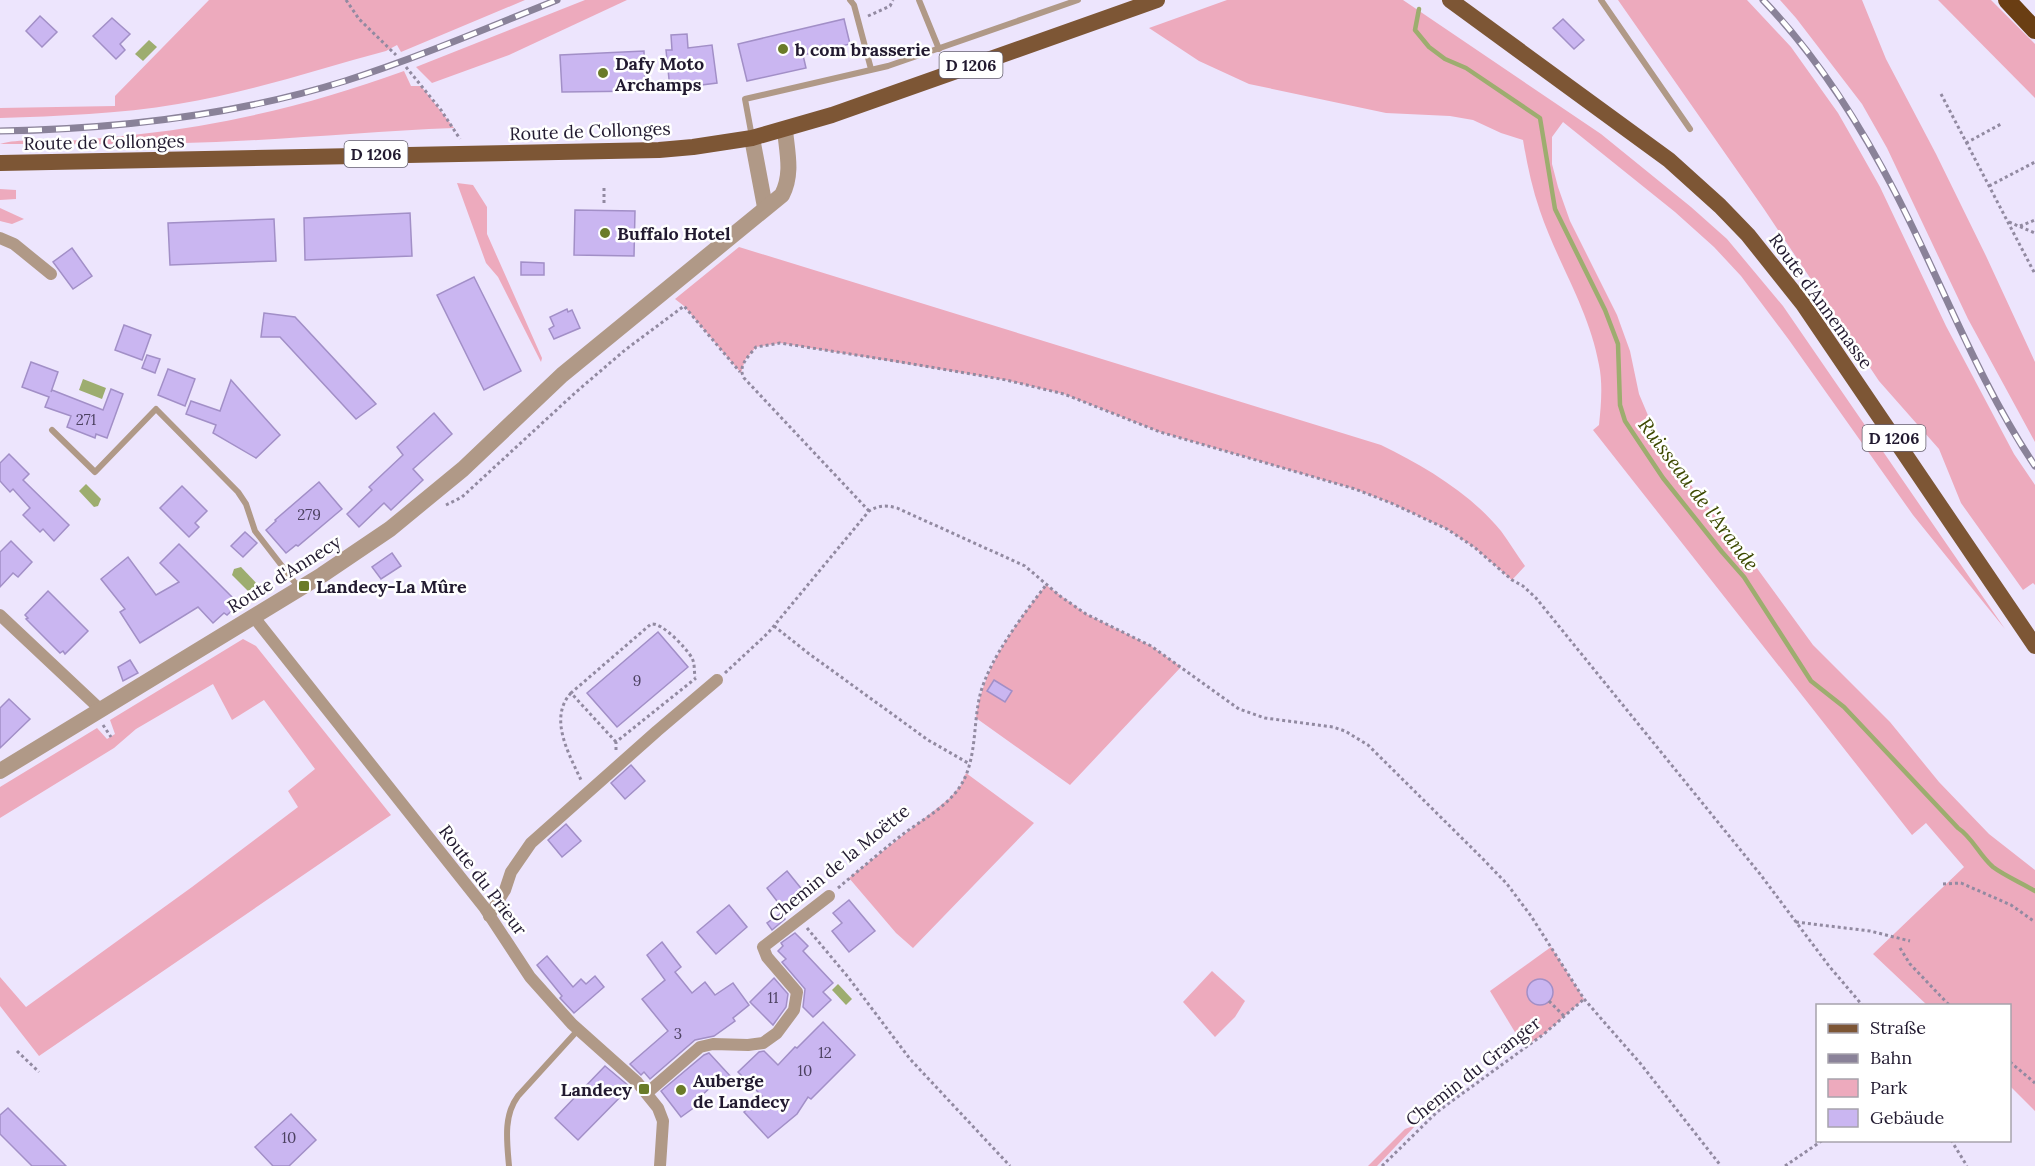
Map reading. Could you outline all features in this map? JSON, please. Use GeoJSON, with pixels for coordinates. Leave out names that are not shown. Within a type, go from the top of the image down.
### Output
{"type":"FeatureCollection","features":[{"type":"Feature","properties":{"kind":"highway"},"geometry":{"type":"LineString","coordinates":[[2007,0],[2035,30]]}},
{"type":"Feature","properties":{"kind":"main road","name":"Route de Collonges"},"geometry":{"type":"LineString","coordinates":[[0,163],[659,150],[723,143],[785,130],[832,115],[1157,0]]}},
{"type":"Feature","properties":{"kind":"main road","name":"Route d'Annemasse"},"geometry":{"type":"LineString","coordinates":[[1450,0],[1669,160],[1748,235],[1803,304],[2035,646]]}},
{"type":"Feature","properties":{"kind":"street","name":"Route d'Annecy"},"geometry":{"type":"LineString","coordinates":[[0,771],[299,589],[390,529],[427,500],[562,375],[780,196],[786,186],[789,169],[785,130]]}},
{"type":"Feature","properties":{"kind":"street"},"geometry":{"type":"LineString","coordinates":[[752,138],[765,207]]}},
{"type":"Feature","properties":{"kind":"street"},"geometry":{"type":"LineString","coordinates":[[0,238],[14,244],[51,274]]}},
{"type":"Feature","properties":{"kind":"street"},"geometry":{"type":"LineString","coordinates":[[0,615],[101,711]]}},
{"type":"Feature","properties":{"kind":"street","name":"Route du Prieur"},"geometry":{"type":"LineString","coordinates":[[253,616],[489,916],[530,977],[578,1030],[622,1066],[647,1093],[662,1114],[663,1137],[660,1166]]}},
{"type":"Feature","properties":{"kind":"street"},"geometry":{"type":"LineString","coordinates":[[489,916],[505,890],[511,872],[531,843],[657,730],[717,680]]}},
{"type":"Feature","properties":{"kind":"street","name":"Chemin de la Moëtte"},"geometry":{"type":"LineString","coordinates":[[647,1093],[700,1047],[713,1044],[763,1043],[777,1033],[794,1010],[797,992],[767,957],[763,947],[829,896]]}},
{"type":"Feature","properties":{"kind":"lane"},"geometry":{"type":"LineString","coordinates":[[850,0],[872,69]]}},
{"type":"Feature","properties":{"kind":"lane"},"geometry":{"type":"LineString","coordinates":[[919,0],[939,49]]}},
{"type":"Feature","properties":{"kind":"lane"},"geometry":{"type":"LineString","coordinates":[[752,138],[745,99],[872,69],[939,49],[1078,0]]}},
{"type":"Feature","properties":{"kind":"lane"},"geometry":{"type":"LineString","coordinates":[[1601,0],[1690,129]]}},
{"type":"Feature","properties":{"kind":"lane"},"geometry":{"type":"LineString","coordinates":[[52,430],[95,472],[156,409],[238,492],[246,504],[255,531],[299,589]]}},
{"type":"Feature","properties":{"kind":"lane"},"geometry":{"type":"LineString","coordinates":[[508,1166],[507,1136],[511,1107],[518,1096],[578,1030]]}},
{"type":"Feature","properties":{"kind":"path"},"geometry":{"type":"LineString","coordinates":[[346,0],[359,19],[396,55]]}},
{"type":"Feature","properties":{"kind":"path"},"geometry":{"type":"LineString","coordinates":[[858,20],[884,10],[892,4],[893,0]]}},
{"type":"Feature","properties":{"kind":"path"},"geometry":{"type":"LineString","coordinates":[[406,67],[441,110],[468,154]]}},
{"type":"Feature","properties":{"kind":"path"},"geometry":{"type":"LineString","coordinates":[[1941,94],[2035,274]]}},
{"type":"Feature","properties":{"kind":"path"},"geometry":{"type":"LineString","coordinates":[[1966,143],[2001,124]]}},
{"type":"Feature","properties":{"kind":"path"},"geometry":{"type":"LineString","coordinates":[[1989,186],[2035,162]]}},
{"type":"Feature","properties":{"kind":"path"},"geometry":{"type":"LineString","coordinates":[[604,188],[604,206]]}},
{"type":"Feature","properties":{"kind":"path"},"geometry":{"type":"LineString","coordinates":[[2018,226],[2035,220]]}},
{"type":"Feature","properties":{"kind":"path"},"geometry":{"type":"LineString","coordinates":[[2008,222],[2035,232]]}},
{"type":"Feature","properties":{"kind":"path"},"geometry":{"type":"LineString","coordinates":[[427,500],[445,505],[462,497],[584,385],[625,350],[684,306],[741,373],[869,511]]}},
{"type":"Feature","properties":{"kind":"path"},"geometry":{"type":"LineString","coordinates":[[741,373],[745,360],[756,346],[780,344],[1006,380],[1088,402],[1160,432],[1355,489],[1447,529],[1474,547],[1536,598],[1760,874],[1829,966],[1862,1004]]}},
{"type":"Feature","properties":{"kind":"path"},"geometry":{"type":"LineString","coordinates":[[717,680],[774,626],[869,511],[880,506],[897,508],[1025,566],[1046,585],[1086,614],[1151,646],[1239,708],[1265,718],[1345,731],[1368,745],[1507,884],[1531,916],[1584,999],[1640,1064],[1721,1166]]}},
{"type":"Feature","properties":{"kind":"path","name":"Chemin de la Moëtte"},"geometry":{"type":"LineString","coordinates":[[829,896],[950,798],[961,785],[969,763],[977,706],[986,678],[997,656],[1046,585]]}},
{"type":"Feature","properties":{"kind":"path"},"geometry":{"type":"LineString","coordinates":[[585,796],[566,746],[560,721],[564,701],[571,693],[655,623],[665,628],[691,657],[695,677]]}},
{"type":"Feature","properties":{"kind":"path"},"geometry":{"type":"LineString","coordinates":[[774,626],[928,740],[956,758],[969,763]]}},
{"type":"Feature","properties":{"kind":"path"},"geometry":{"type":"LineString","coordinates":[[571,693],[616,742]]}},
{"type":"Feature","properties":{"kind":"path"},"geometry":{"type":"LineString","coordinates":[[1943,884],[1961,883],[2011,905],[2035,922]]}},
{"type":"Feature","properties":{"kind":"path"},"geometry":{"type":"LineString","coordinates":[[800,919],[849,977],[910,1059],[1010,1166]]}},
{"type":"Feature","properties":{"kind":"path"},"geometry":{"type":"LineString","coordinates":[[1796,922],[1870,932],[1910,941]]}},
{"type":"Feature","properties":{"kind":"path"},"geometry":{"type":"LineString","coordinates":[[1900,948],[1910,964],[1949,1004]]}},
{"type":"Feature","properties":{"kind":"path","name":"Chemin du Granger"},"geometry":{"type":"LineString","coordinates":[[1382,1166],[1437,1112],[1544,1034],[1584,999]]}},
{"type":"Feature","properties":{"kind":"path"},"geometry":{"type":"LineString","coordinates":[[1549,1001],[1564,1016]]}},
{"type":"Feature","properties":{"kind":"path"},"geometry":{"type":"LineString","coordinates":[[17,1051],[39,1072]]}},
{"type":"Feature","properties":{"kind":"path"},"geometry":{"type":"LineString","coordinates":[[2011,1063],[2035,1083]]}},
{"type":"Feature","properties":{"kind":"path"},"geometry":{"type":"LineString","coordinates":[[1785,1166],[1820,1142]]}},
{"type":"Feature","properties":{"kind":"path"},"geometry":{"type":"LineString","coordinates":[[1953,1142],[1967,1166]]}},
{"type":"Feature","properties":{"kind":"green space"},"geometry":{"type":"Polygon","coordinates":[[[209,0],[525,0],[401,52],[397,45],[386,51],[231,94],[134,110],[0,118],[0,108],[115,106],[115,96],[209,0]]]}},
{"type":"Feature","properties":{"kind":"green space"},"geometry":{"type":"Polygon","coordinates":[[[585,0],[627,0],[509,55],[432,83],[416,67],[585,0]]]}},
{"type":"Feature","properties":{"kind":"green space"},"geometry":{"type":"Polygon","coordinates":[[[1227,0],[1403,0],[1601,134],[1727,239],[1783,306],[2005,629],[1913,515],[1741,276],[1714,247],[1675,212],[1563,122],[1552,137],[1552,164],[1558,187],[1570,221],[1617,315],[1630,351],[1639,394],[1655,432],[1693,488],[1751,560],[1813,645],[1890,722],[1939,782],[1989,834],[2035,870],[2035,1111],[2011,1087],[2011,1004],[1926,1004],[1873,954],[1964,867],[1926,823],[1912,835],[1593,430],[1599,425],[1601,395],[1600,372],[1594,344],[1581,306],[1540,211],[1523,140],[1473,120],[1450,116],[1386,113],[1249,84],[1199,61],[1149,28],[1227,0]]]}},
{"type":"Feature","properties":{"kind":"green space"},"geometry":{"type":"Polygon","coordinates":[[[1618,0],[1747,0],[1791,47],[1838,113],[1880,187],[1946,326],[2014,454],[2035,485],[2035,585],[2033,583],[2023,590],[1961,503],[1939,449],[1879,381],[1764,209],[1618,0]]]}},
{"type":"Feature","properties":{"kind":"green space"},"geometry":{"type":"Polygon","coordinates":[[[1780,0],[1862,0],[1886,59],[1936,154],[2035,362],[2035,442],[1968,319],[1887,148],[1862,104],[1780,0]]]}},
{"type":"Feature","properties":{"kind":"green space"},"geometry":{"type":"Polygon","coordinates":[[[1938,0],[1991,0],[2035,44],[2035,98],[1938,0]]]}},
{"type":"Feature","properties":{"kind":"green space"},"geometry":{"type":"Polygon","coordinates":[[[404,71],[411,86],[421,86],[454,128],[216,142],[0,144],[100,138],[175,130],[241,118],[307,102],[404,71]]]}},
{"type":"Feature","properties":{"kind":"green space"},"geometry":{"type":"Polygon","coordinates":[[[457,183],[473,185],[487,207],[487,234],[542,358],[541,362],[498,277],[486,263],[457,183]]]}},
{"type":"Feature","properties":{"kind":"green space"},"geometry":{"type":"Polygon","coordinates":[[[0,189],[16,190],[16,199],[0,200],[0,189]]]}},
{"type":"Feature","properties":{"kind":"green space"},"geometry":{"type":"Polygon","coordinates":[[[0,208],[24,219],[12,224],[0,221],[0,208]]]}},
{"type":"Feature","properties":{"kind":"green space"},"geometry":{"type":"Polygon","coordinates":[[[739,247],[1381,445],[1430,471],[1475,504],[1501,531],[1525,566],[1512,580],[1474,547],[1447,529],[1391,503],[1355,489],[1160,432],[1064,394],[1006,380],[780,343],[756,347],[745,360],[741,373],[684,306],[675,299],[739,247]]]}},
{"type":"Feature","properties":{"kind":"green space"},"geometry":{"type":"Polygon","coordinates":[[[1046,585],[1086,614],[1151,646],[1181,667],[1070,785],[976,718],[980,699],[993,664],[1012,631],[1046,585]]]}},
{"type":"Feature","properties":{"kind":"green space"},"geometry":{"type":"Polygon","coordinates":[[[243,639],[256,646],[391,815],[39,1056],[0,1006],[0,977],[26,1007],[298,807],[288,791],[315,769],[264,700],[232,720],[213,684],[136,729],[114,748],[0,818],[0,787],[97,728],[107,739],[115,734],[110,720],[243,639]]]}},
{"type":"Feature","properties":{"kind":"green space"},"geometry":{"type":"Polygon","coordinates":[[[966,773],[1034,823],[913,948],[896,933],[849,878],[950,798],[961,785],[966,773]]]}},
{"type":"Feature","properties":{"kind":"green space"},"geometry":{"type":"Polygon","coordinates":[[[1551,947],[1584,999],[1544,1034],[1524,1047],[1490,991],[1551,947]]]}},
{"type":"Feature","properties":{"kind":"green space"},"geometry":{"type":"Polygon","coordinates":[[[1212,971],[1245,1001],[1235,1017],[1215,1037],[1183,1002],[1212,971]]]}},
{"type":"Feature","properties":{"kind":"green space"},"geometry":{"type":"Polygon","coordinates":[[[1416,1125],[1377,1166],[1368,1166],[1405,1129],[1416,1125]]]}},
{"type":"Feature","properties":{"kind":"shaded area"},"geometry":{"type":"Polygon","coordinates":[[[149,40],[157,47],[143,61],[135,54],[149,40]]]}},
{"type":"Feature","properties":{"kind":"shaded area"},"geometry":{"type":"Polygon","coordinates":[[[83,379],[106,388],[102,399],[79,390],[83,379]]]}},
{"type":"Feature","properties":{"kind":"shaded area"},"geometry":{"type":"Polygon","coordinates":[[[86,484],[101,499],[98,506],[94,507],[79,491],[86,484]]]}},
{"type":"Feature","properties":{"kind":"shaded area"},"geometry":{"type":"Polygon","coordinates":[[[241,567],[259,586],[251,594],[232,575],[234,569],[241,567]]]}},
{"type":"Feature","properties":{"kind":"shaded area"},"geometry":{"type":"Polygon","coordinates":[[[838,984],[852,999],[846,1005],[832,990],[838,984]]]}},
{"type":"Feature","properties":{"kind":"building"},"geometry":{"type":"Polygon","coordinates":[[[40,16],[57,32],[42,47],[26,31],[40,16]]]}},
{"type":"Feature","properties":{"kind":"building"},"geometry":{"type":"Polygon","coordinates":[[[112,18],[130,34],[120,44],[125,50],[116,59],[93,36],[112,18]]]}},
{"type":"Feature","properties":{"kind":"building","name":"b com brasserie"},"geometry":{"type":"Polygon","coordinates":[[[844,19],[850,44],[803,55],[806,68],[747,81],[738,44],[844,19]]]}},
{"type":"Feature","properties":{"kind":"building"},"geometry":{"type":"Polygon","coordinates":[[[1563,19],[1584,40],[1574,49],[1553,28],[1563,19]]]}},
{"type":"Feature","properties":{"kind":"building"},"geometry":{"type":"Polygon","coordinates":[[[687,34],[688,48],[712,45],[717,83],[670,89],[666,50],[672,50],[671,35],[687,34]]]}},
{"type":"Feature","properties":{"kind":"building","name":"Dafy Moto Archamps"},"geometry":{"type":"Polygon","coordinates":[[[644,51],[645,91],[562,92],[560,55],[644,51]]]}},
{"type":"Feature","properties":{"kind":"building","name":"Buffalo Hotel"},"geometry":{"type":"Polygon","coordinates":[[[575,210],[635,211],[634,256],[574,255],[575,210]]]}},
{"type":"Feature","properties":{"kind":"building"},"geometry":{"type":"Polygon","coordinates":[[[410,213],[412,256],[305,260],[304,218],[410,213]]]}},
{"type":"Feature","properties":{"kind":"building"},"geometry":{"type":"Polygon","coordinates":[[[274,219],[276,261],[170,265],[168,223],[274,219]]]}},
{"type":"Feature","properties":{"kind":"building"},"geometry":{"type":"Polygon","coordinates":[[[72,248],[92,276],[73,289],[53,262],[72,248]]]}},
{"type":"Feature","properties":{"kind":"building"},"geometry":{"type":"Polygon","coordinates":[[[521,262],[544,263],[544,275],[521,275],[521,262]]]}},
{"type":"Feature","properties":{"kind":"building"},"geometry":{"type":"Polygon","coordinates":[[[474,277],[521,371],[484,390],[437,295],[474,277]]]}},
{"type":"Feature","properties":{"kind":"building"},"geometry":{"type":"Polygon","coordinates":[[[567,309],[568,312],[572,310],[580,328],[554,339],[549,329],[554,326],[550,317],[567,309]]]}},
{"type":"Feature","properties":{"kind":"building"},"geometry":{"type":"Polygon","coordinates":[[[264,313],[295,317],[376,404],[356,419],[280,337],[261,337],[264,313]]]}},
{"type":"Feature","properties":{"kind":"building"},"geometry":{"type":"Polygon","coordinates":[[[124,325],[151,335],[142,360],[115,350],[124,325]]]}},
{"type":"Feature","properties":{"kind":"building"},"geometry":{"type":"Polygon","coordinates":[[[147,355],[160,359],[155,373],[142,368],[147,355]]]}},
{"type":"Feature","properties":{"kind":"building"},"geometry":{"type":"Polygon","coordinates":[[[31,362],[58,372],[51,392],[52,390],[103,410],[111,389],[123,394],[107,438],[96,434],[95,438],[67,427],[71,416],[45,407],[49,397],[22,387],[31,362]]]}},
{"type":"Feature","properties":{"kind":"building"},"geometry":{"type":"Polygon","coordinates":[[[168,369],[195,379],[185,406],[158,395],[168,369]]]}},
{"type":"Feature","properties":{"kind":"building"},"geometry":{"type":"Polygon","coordinates":[[[231,380],[280,435],[256,458],[213,433],[216,425],[186,414],[191,401],[220,411],[231,380]]]}},
{"type":"Feature","properties":{"kind":"building"},"geometry":{"type":"Polygon","coordinates":[[[434,413],[452,434],[413,469],[423,480],[391,510],[384,503],[359,527],[347,514],[372,490],[369,487],[403,455],[397,447],[434,413]]]}},
{"type":"Feature","properties":{"kind":"building"},"geometry":{"type":"Polygon","coordinates":[[[9,454],[29,474],[23,480],[69,525],[54,541],[43,529],[40,532],[23,515],[30,508],[13,489],[10,492],[0,481],[0,463],[9,454]]]}},
{"type":"Feature","properties":{"kind":"building"},"geometry":{"type":"Polygon","coordinates":[[[319,482],[342,509],[298,546],[296,545],[286,553],[266,530],[319,482]]]}},
{"type":"Feature","properties":{"kind":"building"},"geometry":{"type":"Polygon","coordinates":[[[182,486],[207,511],[195,523],[199,527],[189,537],[160,508],[182,486]]]}},
{"type":"Feature","properties":{"kind":"building"},"geometry":{"type":"Polygon","coordinates":[[[245,532],[257,543],[243,557],[231,546],[245,532]]]}},
{"type":"Feature","properties":{"kind":"building"},"geometry":{"type":"Polygon","coordinates":[[[11,541],[32,562],[18,577],[13,573],[0,587],[0,552],[11,541]]]}},
{"type":"Feature","properties":{"kind":"building"},"geometry":{"type":"Polygon","coordinates":[[[179,544],[239,604],[227,615],[224,613],[213,623],[198,607],[140,643],[120,612],[125,609],[101,579],[128,557],[156,595],[179,582],[160,563],[179,544]]]}},
{"type":"Feature","properties":{"kind":"building"},"geometry":{"type":"Polygon","coordinates":[[[392,553],[401,566],[381,579],[372,567],[392,553]]]}},
{"type":"Feature","properties":{"kind":"building"},"geometry":{"type":"Polygon","coordinates":[[[48,591],[88,631],[65,654],[63,651],[60,653],[26,619],[28,618],[25,615],[48,591]]]}},
{"type":"Feature","properties":{"kind":"building"},"geometry":{"type":"Polygon","coordinates":[[[658,632],[688,667],[617,727],[587,693],[658,632]]]}},
{"type":"Feature","properties":{"kind":"building"},"geometry":{"type":"Polygon","coordinates":[[[130,660],[138,673],[123,681],[118,667],[130,660]]]}},
{"type":"Feature","properties":{"kind":"building"},"geometry":{"type":"Polygon","coordinates":[[[994,680],[1012,691],[1005,702],[987,691],[994,680]]]}},
{"type":"Feature","properties":{"kind":"building"},"geometry":{"type":"Polygon","coordinates":[[[9,699],[30,719],[0,748],[0,708],[9,699]]]}},
{"type":"Feature","properties":{"kind":"building"},"geometry":{"type":"Polygon","coordinates":[[[631,765],[645,781],[625,799],[611,783],[631,765]]]}},
{"type":"Feature","properties":{"kind":"building"},"geometry":{"type":"Polygon","coordinates":[[[566,824],[581,841],[562,857],[548,840],[566,824]]]}},
{"type":"Feature","properties":{"kind":"building"},"geometry":{"type":"Polygon","coordinates":[[[787,871],[804,892],[783,909],[767,888],[787,871]]]}},
{"type":"Feature","properties":{"kind":"building"},"geometry":{"type":"Polygon","coordinates":[[[849,900],[875,931],[849,952],[832,931],[842,923],[833,913],[849,900]]]}},
{"type":"Feature","properties":{"kind":"building"},"geometry":{"type":"Polygon","coordinates":[[[729,905],[747,927],[716,954],[697,932],[729,905]]]}},
{"type":"Feature","properties":{"kind":"building"},"geometry":{"type":"Polygon","coordinates":[[[781,913],[785,919],[772,930],[767,923],[781,913]]]}},
{"type":"Feature","properties":{"kind":"building"},"geometry":{"type":"Polygon","coordinates":[[[795,933],[808,946],[803,951],[833,983],[823,992],[831,1000],[813,1017],[803,1007],[805,989],[782,962],[786,959],[778,951],[783,946],[781,943],[795,933]]]}},
{"type":"Feature","properties":{"kind":"building"},"geometry":{"type":"Polygon","coordinates":[[[662,942],[681,967],[675,972],[692,993],[705,982],[715,995],[733,983],[749,1005],[733,1018],[735,1021],[714,1036],[695,1040],[650,1079],[644,1072],[641,1075],[630,1064],[668,1031],[642,999],[665,980],[647,955],[662,942]]]}},
{"type":"Feature","properties":{"kind":"building"},"geometry":{"type":"Polygon","coordinates":[[[547,956],[573,987],[581,979],[586,984],[595,976],[604,987],[574,1013],[560,998],[562,996],[537,965],[547,956]]]}},
{"type":"Feature","properties":{"kind":"building"},"geometry":{"type":"Polygon","coordinates":[[[774,978],[788,994],[786,1007],[773,1025],[750,1002],[774,978]]]}},
{"type":"Feature","properties":{"kind":"building"},"geometry":{"type":"Polygon","coordinates":[[[1540,979],[1549,983],[1553,992],[1549,1001],[1540,1005],[1531,1001],[1527,992],[1531,983],[1540,979]]]}},
{"type":"Feature","properties":{"kind":"building"},"geometry":{"type":"Polygon","coordinates":[[[823,1022],[855,1055],[811,1099],[808,1097],[797,1114],[768,1138],[744,1112],[762,1096],[738,1072],[759,1052],[764,1051],[778,1065],[823,1022]]]}},
{"type":"Feature","properties":{"kind":"building"},"geometry":{"type":"Polygon","coordinates":[[[709,1053],[732,1078],[722,1087],[717,1081],[696,1101],[699,1104],[681,1117],[661,1091],[709,1053]]]}},
{"type":"Feature","properties":{"kind":"building"},"geometry":{"type":"Polygon","coordinates":[[[605,1066],[630,1087],[578,1140],[555,1118],[605,1066]]]}},
{"type":"Feature","properties":{"kind":"building"},"geometry":{"type":"Polygon","coordinates":[[[8,1108],[66,1166],[32,1166],[0,1134],[0,1115],[8,1108]]]}},
{"type":"Feature","properties":{"kind":"building"},"geometry":{"type":"Polygon","coordinates":[[[291,1114],[316,1140],[289,1166],[273,1166],[255,1147],[291,1114]]]}},
{"type":"Feature","properties":{"kind":"waterway","name":"Ruisseau de l'Arande"},"geometry":{"type":"LineString","coordinates":[[1419,9],[1415,30],[1429,47],[1445,59],[1466,68],[1540,118],[1555,209],[1605,310],[1618,344],[1620,405],[1625,421],[1663,478],[1744,577],[1811,681],[1844,707],[1968,837],[1993,867],[2035,891]]}},
{"type":"Feature","properties":{"kind":"railway"},"geometry":{"type":"LineString","coordinates":[[0,131],[131,124],[217,112],[303,93],[372,72],[557,0]]}},
{"type":"Feature","properties":{"kind":"railway"},"geometry":{"type":"LineString","coordinates":[[1763,0],[1820,68],[1868,142],[1913,228],[1978,367],[2035,466]]}},
{"type":"Feature","properties":{"kind":"place","name":"b com brasserie"},"geometry":{"type":"Point","coordinates":[783,49]}},
{"type":"Feature","properties":{"kind":"place","name":"Dafy Moto Archamps"},"geometry":{"type":"Point","coordinates":[603,73]}},
{"type":"Feature","properties":{"kind":"place","name":"Buffalo Hotel"},"geometry":{"type":"Point","coordinates":[605,233]}},
{"type":"Feature","properties":{"kind":"place","name":"Landecy-La Mûre"},"geometry":{"type":"Point","coordinates":[304,586]}},
{"type":"Feature","properties":{"kind":"place","name":"Landecy"},"geometry":{"type":"Point","coordinates":[644,1089]}},
{"type":"Feature","properties":{"kind":"place","name":"Auberge de Landecy"},"geometry":{"type":"Point","coordinates":[681,1090]}}]}
